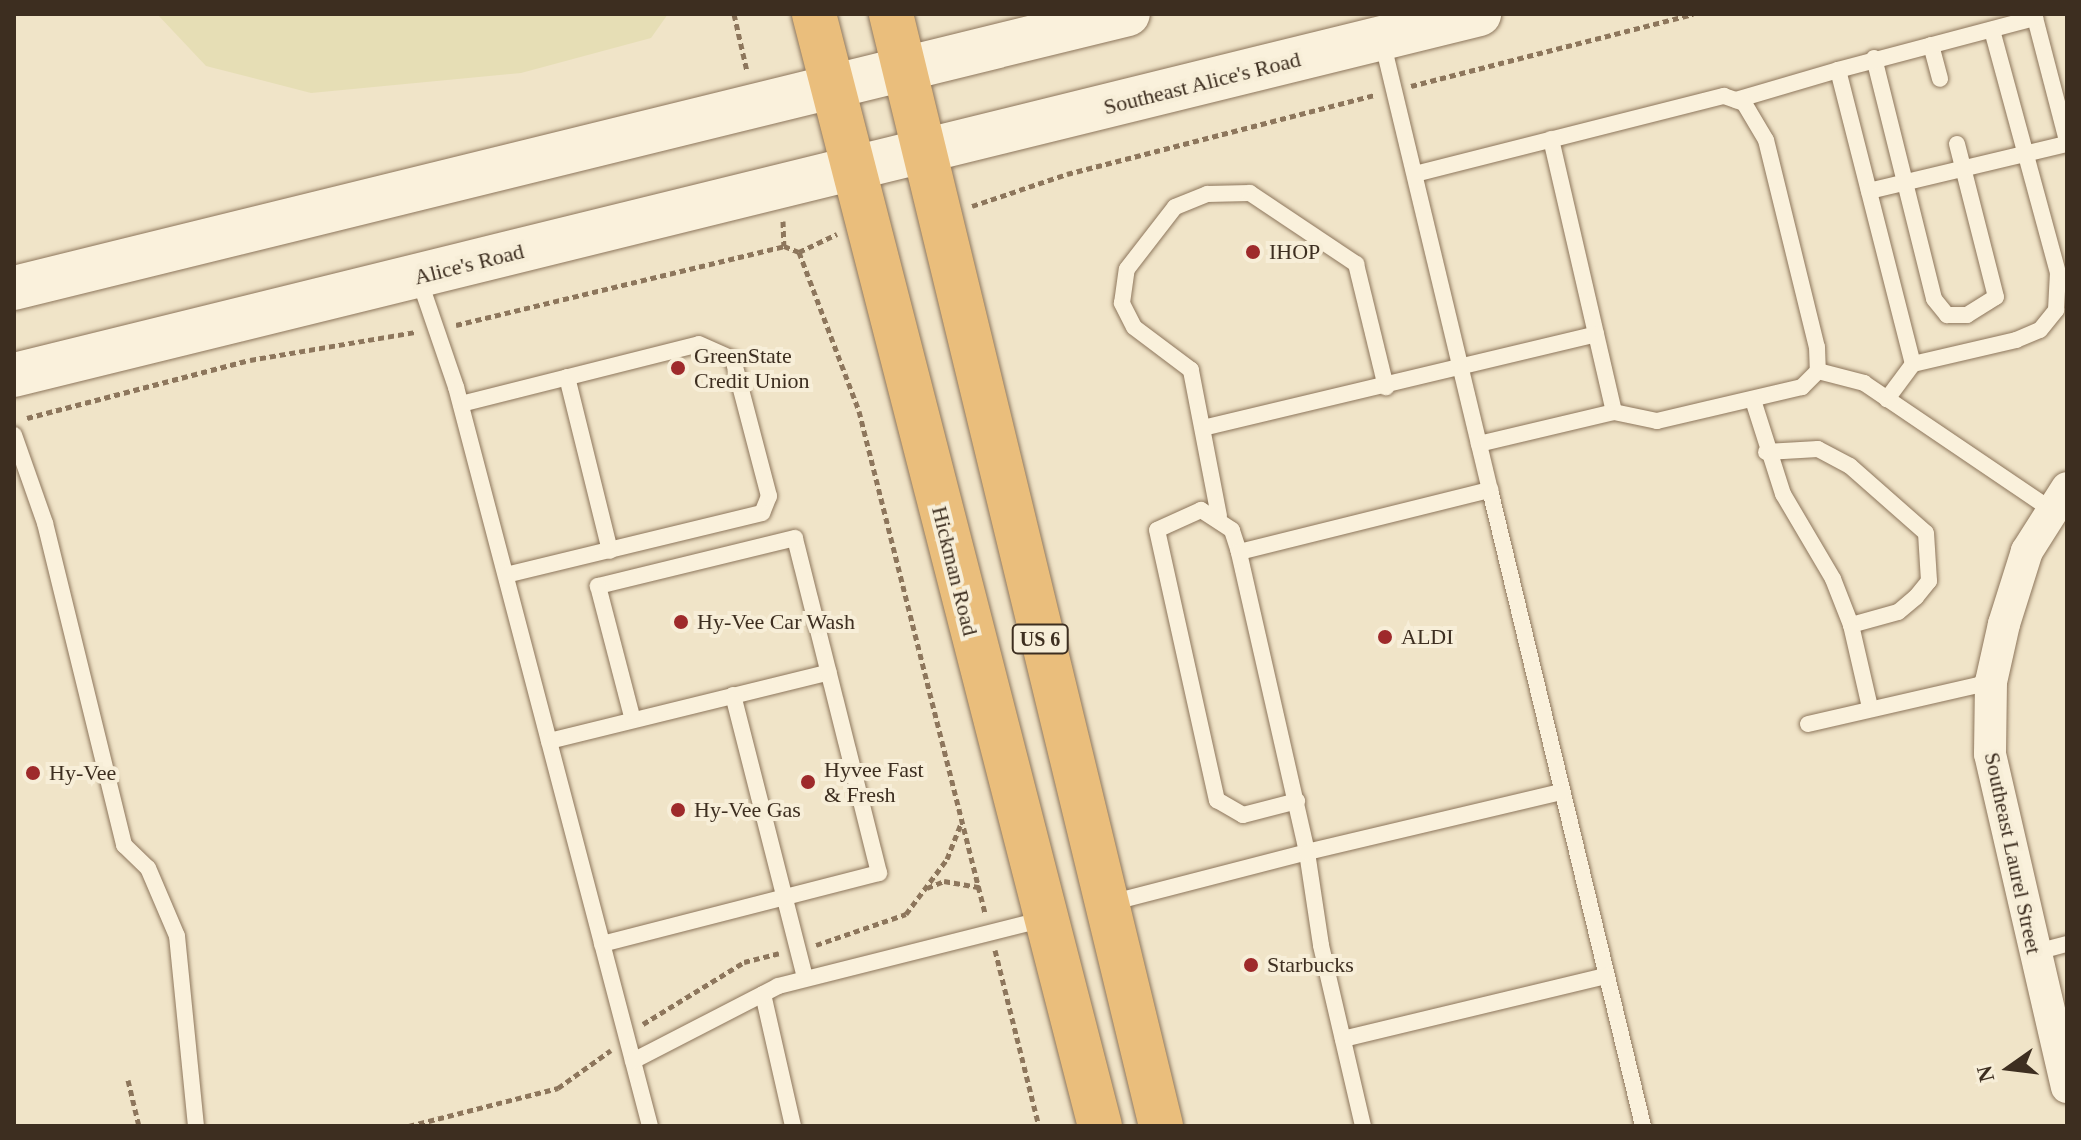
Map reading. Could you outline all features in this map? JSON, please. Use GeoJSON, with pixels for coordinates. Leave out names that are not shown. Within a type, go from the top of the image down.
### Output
{"type":"FeatureCollection","features":[{"type":"Feature","properties":{"kind":"highway","name":"Hickman Road"},"geometry":{"type":"LineString","coordinates":[[814,14],[851,169],[1100,1126]]}},
{"type":"Feature","properties":{"kind":"highway","name":"US 6"},"geometry":{"type":"LineString","coordinates":[[891,14],[1104,905],[1161,1126]]}},
{"type":"Feature","properties":{"kind":"main road"},"geometry":{"type":"LineString","coordinates":[[14,288],[1128,14]]}},
{"type":"Feature","properties":{"kind":"main road","name":"Southeast Alice's Road"},"geometry":{"type":"LineString","coordinates":[[924,151],[1479,14]]}},
{"type":"Feature","properties":{"kind":"main road","name":"Alice's Road"},"geometry":{"type":"LineString","coordinates":[[14,375],[924,151]]}},
{"type":"Feature","properties":{"kind":"street","name":"Southeast Laurel Street"},"geometry":{"type":"LineString","coordinates":[[2059,498],[2027,551],[1991,682],[1990,754],[2033,953],[2067,1087]]}},
{"type":"Feature","properties":{"kind":"lane"},"geometry":{"type":"LineString","coordinates":[[1736,100],[1874,58],[1992,30],[2035,16],[2067,143],[1869,191]]}},
{"type":"Feature","properties":{"kind":"lane"},"geometry":{"type":"LineString","coordinates":[[1887,399],[1913,364],[2016,340],[2040,330],[2056,310],[2058,273],[1992,30]]}},
{"type":"Feature","properties":{"kind":"lane"},"geometry":{"type":"LineString","coordinates":[[1382,38],[1643,1126]]}},
{"type":"Feature","properties":{"kind":"lane"},"geometry":{"type":"LineString","coordinates":[[1931,45],[1940,79]]}},
{"type":"Feature","properties":{"kind":"lane"},"geometry":{"type":"LineString","coordinates":[[1874,58],[1934,299],[1947,315],[1967,315],[1996,297],[1957,144]]}},
{"type":"Feature","properties":{"kind":"lane"},"geometry":{"type":"LineString","coordinates":[[1838,70],[1913,364]]}},
{"type":"Feature","properties":{"kind":"lane"},"geometry":{"type":"LineString","coordinates":[[1415,174],[1724,96],[1736,100],[1758,119],[1766,140],[1818,371]]}},
{"type":"Feature","properties":{"kind":"lane"},"geometry":{"type":"LineString","coordinates":[[1551,139],[1614,412]]}},
{"type":"Feature","properties":{"kind":"lane"},"geometry":{"type":"LineString","coordinates":[[1363,1126],[1297,801],[1239,552],[1219,516],[1207,427],[1191,370],[1134,327],[1122,303],[1127,269],[1175,207],[1207,194],[1250,193],[1356,264],[1386,387]]}},
{"type":"Feature","properties":{"kind":"lane"},"geometry":{"type":"LineString","coordinates":[[418,276],[461,404],[650,1126]]}},
{"type":"Feature","properties":{"kind":"lane"},"geometry":{"type":"LineString","coordinates":[[1207,427],[1461,370],[1596,334]]}},
{"type":"Feature","properties":{"kind":"lane"},"geometry":{"type":"LineString","coordinates":[[461,404],[699,344],[717,347],[733,359],[769,496],[762,513],[738,522],[506,575]]}},
{"type":"Feature","properties":{"kind":"lane"},"geometry":{"type":"LineString","coordinates":[[1818,371],[1864,383],[2059,498]]}},
{"type":"Feature","properties":{"kind":"lane"},"geometry":{"type":"LineString","coordinates":[[1479,444],[1614,412],[1657,421],[1802,387],[1818,371]]}},
{"type":"Feature","properties":{"kind":"lane"},"geometry":{"type":"LineString","coordinates":[[567,377],[610,551]]}},
{"type":"Feature","properties":{"kind":"lane"},"geometry":{"type":"LineString","coordinates":[[1753,400],[1766,452],[1851,625],[1870,707]]}},
{"type":"Feature","properties":{"kind":"lane"},"geometry":{"type":"LineString","coordinates":[[14,435],[45,523],[124,845],[148,868],[177,936],[196,1126]]}},
{"type":"Feature","properties":{"kind":"lane"},"geometry":{"type":"LineString","coordinates":[[1766,452],[1818,449],[1850,466],[1926,533],[1929,581],[1916,597],[1898,612],[1851,625]]}},
{"type":"Feature","properties":{"kind":"lane"},"geometry":{"type":"LineString","coordinates":[[1239,552],[1490,490]]}},
{"type":"Feature","properties":{"kind":"lane"},"geometry":{"type":"LineString","coordinates":[[1219,516],[1201,510],[1168,519],[1155,548],[1212,783],[1227,812],[1297,801]]}},
{"type":"Feature","properties":{"kind":"lane"},"geometry":{"type":"LineString","coordinates":[[602,944],[879,873],[795,538],[598,586],[633,720]]}},
{"type":"Feature","properties":{"kind":"lane"},"geometry":{"type":"LineString","coordinates":[[549,741],[829,672]]}},
{"type":"Feature","properties":{"kind":"lane"},"geometry":{"type":"LineString","coordinates":[[1808,724],[1870,707],[1991,682]]}},
{"type":"Feature","properties":{"kind":"lane"},"geometry":{"type":"LineString","coordinates":[[733,695],[805,978]]}},
{"type":"Feature","properties":{"kind":"lane"},"geometry":{"type":"LineString","coordinates":[[1104,905],[1307,852],[1561,792]]}},
{"type":"Feature","properties":{"kind":"lane"},"geometry":{"type":"LineString","coordinates":[[633,1061],[763,994],[805,978],[1046,919]]}},
{"type":"Feature","properties":{"kind":"lane"},"geometry":{"type":"LineString","coordinates":[[2033,953],[2067,944]]}},
{"type":"Feature","properties":{"kind":"lane"},"geometry":{"type":"LineString","coordinates":[[1343,1039],[1606,976]]}},
{"type":"Feature","properties":{"kind":"lane"},"geometry":{"type":"LineString","coordinates":[[763,994],[793,1126]]}},
{"type":"Feature","properties":{"kind":"path"},"geometry":{"type":"LineString","coordinates":[[993,202],[1067,174],[1693,14]]}},
{"type":"Feature","properties":{"kind":"path"},"geometry":{"type":"LineString","coordinates":[[14,422],[250,360],[436,328],[784,246],[799,252],[859,411],[1039,1126]]}},
{"type":"Feature","properties":{"kind":"path"},"geometry":{"type":"LineString","coordinates":[[409,1126],[558,1088],[627,1037],[744,962],[798,949],[906,914],[926,888],[962,820]]}},
{"type":"Feature","properties":{"kind":"path"},"geometry":{"type":"LineString","coordinates":[[926,888],[944,881],[979,887]]}},
{"type":"Feature","properties":{"kind":"path"},"geometry":{"type":"LineString","coordinates":[[128,1080],[139,1126]]}},
{"type":"Feature","properties":{"kind":"shaded area"},"geometry":{"type":"Polygon","coordinates":[[[157,14],[668,14],[651,38],[521,73],[311,93],[206,66],[157,14]]]}},
{"type":"Feature","properties":{"kind":"place","name":"IHOP"},"geometry":{"type":"Point","coordinates":[1253,252]}},
{"type":"Feature","properties":{"kind":"place","name":"GreenState Credit Union"},"geometry":{"type":"Point","coordinates":[678,368]}},
{"type":"Feature","properties":{"kind":"place","name":"Hy-Vee Car Wash"},"geometry":{"type":"Point","coordinates":[681,622]}},
{"type":"Feature","properties":{"kind":"place","name":"ALDI"},"geometry":{"type":"Point","coordinates":[1385,637]}},
{"type":"Feature","properties":{"kind":"place","name":"Hy-Vee"},"geometry":{"type":"Point","coordinates":[33,773]}},
{"type":"Feature","properties":{"kind":"place","name":"Hyvee Fast & Fresh"},"geometry":{"type":"Point","coordinates":[808,782]}},
{"type":"Feature","properties":{"kind":"place","name":"Hy-Vee Gas"},"geometry":{"type":"Point","coordinates":[678,810]}},
{"type":"Feature","properties":{"kind":"place","name":"Starbucks"},"geometry":{"type":"Point","coordinates":[1251,965]}}]}
